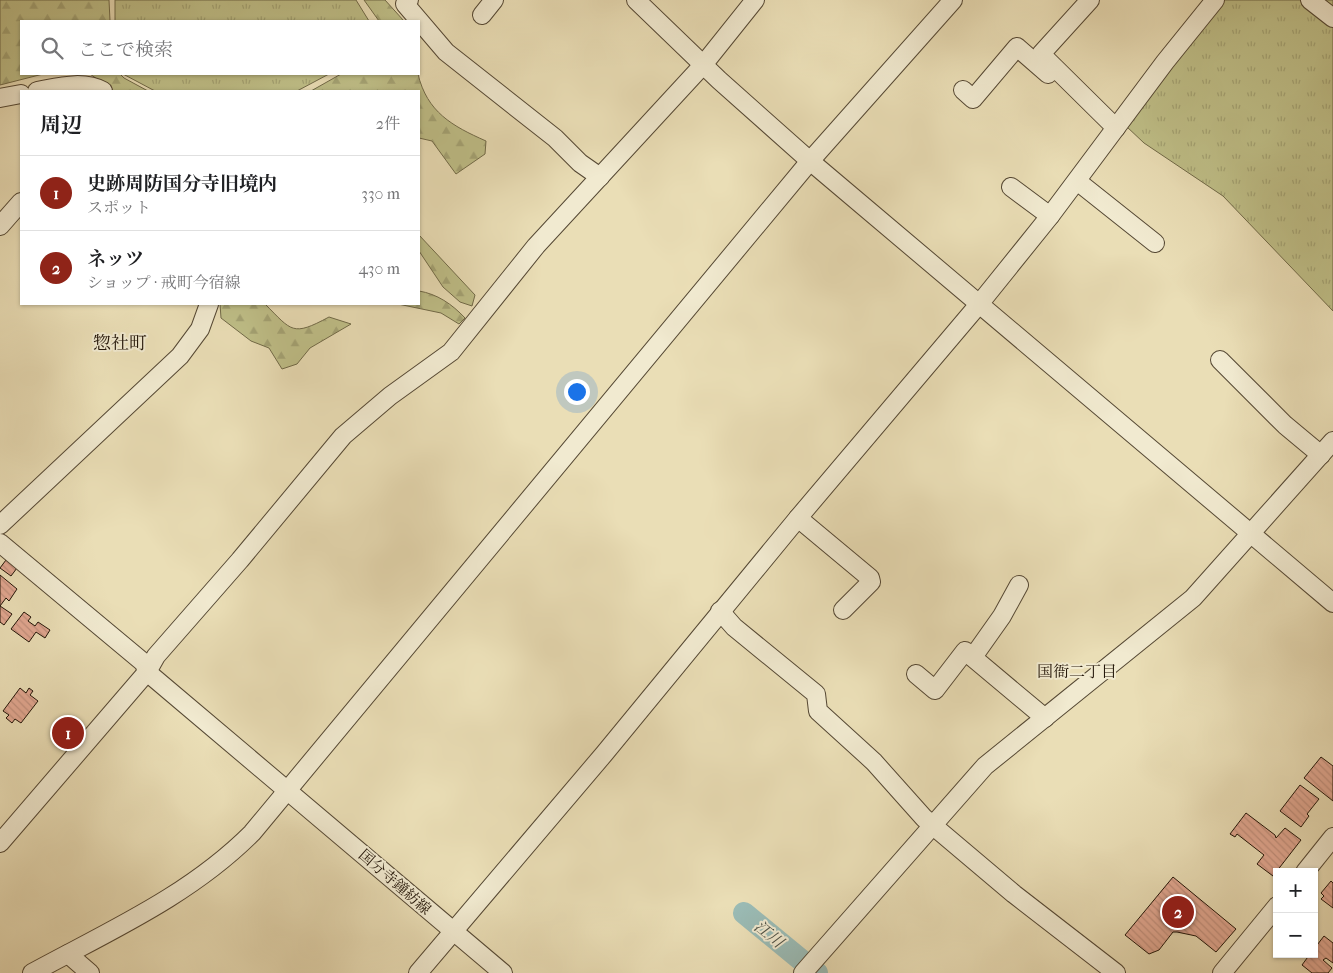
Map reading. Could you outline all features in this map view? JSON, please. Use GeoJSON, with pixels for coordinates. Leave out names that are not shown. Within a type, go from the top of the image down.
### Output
{"type":"FeatureCollection","features":[{"type":"Feature","properties":{"kind":"street"},"geometry":{"type":"LineString","coordinates":[[409,0],[405,4],[419,20]]}},
{"type":"Feature","properties":{"kind":"street"},"geometry":{"type":"LineString","coordinates":[[482,16],[494,0]]}},
{"type":"Feature","properties":{"kind":"street"},"geometry":{"type":"LineString","coordinates":[[636,0],[704,65],[810,161],[1333,603]]}},
{"type":"Feature","properties":{"kind":"street"},"geometry":{"type":"LineString","coordinates":[[0,843],[147,672],[156,656],[240,560],[343,436],[390,396],[451,352],[536,246],[704,65],[755,0]]}},
{"type":"Feature","properties":{"kind":"street"},"geometry":{"type":"LineString","coordinates":[[32,973],[164,902],[200,879],[228,857],[289,791],[810,161],[953,0]]}},
{"type":"Feature","properties":{"kind":"street"},"geometry":{"type":"LineString","coordinates":[[1090,0],[1042,54],[1116,128]]}},
{"type":"Feature","properties":{"kind":"street"},"geometry":{"type":"LineString","coordinates":[[418,973],[604,754],[720,611],[980,303],[1050,216],[1215,0]]}},
{"type":"Feature","properties":{"kind":"street"},"geometry":{"type":"LineString","coordinates":[[1310,0],[1333,18]]}},
{"type":"Feature","properties":{"kind":"street"},"geometry":{"type":"LineString","coordinates":[[420,22],[446,52],[555,138],[580,163],[600,177]]}},
{"type":"Feature","properties":{"kind":"street"},"geometry":{"type":"LineString","coordinates":[[963,90],[973,99],[1017,47],[1057,82],[1063,76]]}},
{"type":"Feature","properties":{"kind":"street"},"geometry":{"type":"LineString","coordinates":[[43,90],[68,86],[93,86],[102,90]]}},
{"type":"Feature","properties":{"kind":"street"},"geometry":{"type":"LineString","coordinates":[[0,98],[20,94]]}},
{"type":"Feature","properties":{"kind":"street"},"geometry":{"type":"LineString","coordinates":[[1077,181],[1155,243]]}},
{"type":"Feature","properties":{"kind":"street"},"geometry":{"type":"LineString","coordinates":[[1011,186],[1050,216]]}},
{"type":"Feature","properties":{"kind":"street"},"geometry":{"type":"LineString","coordinates":[[0,226],[20,203]]}},
{"type":"Feature","properties":{"kind":"street"},"geometry":{"type":"LineString","coordinates":[[0,525],[180,356],[200,329],[209,305]]}},
{"type":"Feature","properties":{"kind":"street"},"geometry":{"type":"LineString","coordinates":[[1220,360],[1285,425],[1321,455]]}},
{"type":"Feature","properties":{"kind":"street"},"geometry":{"type":"LineString","coordinates":[[803,973],[985,766],[1193,598],[1333,441]]}},
{"type":"Feature","properties":{"kind":"street"},"geometry":{"type":"LineString","coordinates":[[798,518],[870,578],[871,582],[843,610]]}},
{"type":"Feature","properties":{"kind":"street","name":"国分寺鐘紡線"},"geometry":{"type":"LineString","coordinates":[[0,543],[144,663],[147,672],[503,973]]}},
{"type":"Feature","properties":{"kind":"street"},"geometry":{"type":"LineString","coordinates":[[973,657],[1002,616],[1019,586]]}},
{"type":"Feature","properties":{"kind":"street"},"geometry":{"type":"LineString","coordinates":[[720,611],[734,627],[816,694],[818,710],[874,762],[933,825],[1014,894],[1116,973]]}},
{"type":"Feature","properties":{"kind":"street"},"geometry":{"type":"LineString","coordinates":[[916,674],[935,690],[965,650],[1044,718]]}},
{"type":"Feature","properties":{"kind":"street"},"geometry":{"type":"LineString","coordinates":[[1308,868],[1333,837]]}},
{"type":"Feature","properties":{"kind":"street"},"geometry":{"type":"LineString","coordinates":[[1222,973],[1273,911]]}},
{"type":"Feature","properties":{"kind":"street"},"geometry":{"type":"LineString","coordinates":[[68,954],[90,973]]}},
{"type":"Feature","properties":{"kind":"green space"},"geometry":{"type":"Polygon","coordinates":[[[0,0],[109,0],[110,20],[20,20],[20,75],[39,75],[0,85],[0,0]]]}},
{"type":"Feature","properties":{"kind":"green space"},"geometry":{"type":"Polygon","coordinates":[[[115,0],[356,0],[368,20],[115,20],[115,0]]]}},
{"type":"Feature","properties":{"kind":"green space"},"geometry":{"type":"Polygon","coordinates":[[[364,0],[385,0],[403,20],[378,20],[364,0]]]}},
{"type":"Feature","properties":{"kind":"green space"},"geometry":{"type":"Polygon","coordinates":[[[1223,0],[1333,0],[1333,311],[1223,196],[1144,143],[1126,126],[1223,0]]]}},
{"type":"Feature","properties":{"kind":"green space"},"geometry":{"type":"Polygon","coordinates":[[[91,75],[121,75],[146,90],[113,90],[91,75]]]}},
{"type":"Feature","properties":{"kind":"green space"},"geometry":{"type":"Polygon","coordinates":[[[125,75],[327,75],[299,90],[153,90],[125,75]]]}},
{"type":"Feature","properties":{"kind":"green space"},"geometry":{"type":"Polygon","coordinates":[[[339,75],[418,75],[428,98],[443,116],[462,130],[486,141],[485,154],[456,174],[432,141],[420,138],[420,90],[313,90],[339,75]]]}},
{"type":"Feature","properties":{"kind":"green space"},"geometry":{"type":"Polygon","coordinates":[[[420,236],[475,295],[472,306],[460,302],[443,287],[420,252],[420,236]]]}},
{"type":"Feature","properties":{"kind":"green space"},"geometry":{"type":"Polygon","coordinates":[[[420,291],[444,300],[465,318],[459,324],[441,313],[403,305],[420,305],[420,291]]]}},
{"type":"Feature","properties":{"kind":"green space"},"geometry":{"type":"Polygon","coordinates":[[[220,305],[266,305],[281,320],[293,328],[307,327],[329,317],[351,324],[310,348],[297,364],[282,369],[269,348],[251,341],[221,318],[220,305]]]}},
{"type":"Feature","properties":{"kind":"building"},"geometry":{"type":"Polygon","coordinates":[[[6,560],[17,568],[11,576],[0,568],[6,560]]]}},
{"type":"Feature","properties":{"kind":"building"},"geometry":{"type":"Polygon","coordinates":[[[0,575],[17,589],[9,601],[6,598],[0,606],[0,575]]]}},
{"type":"Feature","properties":{"kind":"building"},"geometry":{"type":"Polygon","coordinates":[[[0,606],[12,614],[4,625],[0,622],[0,606]]]}},
{"type":"Feature","properties":{"kind":"building"},"geometry":{"type":"Polygon","coordinates":[[[24,612],[31,617],[28,621],[35,626],[38,622],[50,630],[45,638],[36,632],[29,642],[11,629],[24,612]]]}},
{"type":"Feature","properties":{"kind":"building"},"geometry":{"type":"Polygon","coordinates":[[[20,688],[26,693],[29,688],[33,691],[30,695],[38,701],[21,723],[15,719],[12,723],[6,718],[9,715],[3,711],[20,688]]]}},
{"type":"Feature","properties":{"kind":"building"},"geometry":{"type":"Polygon","coordinates":[[[1321,757],[1333,766],[1333,801],[1304,778],[1321,757]]]}},
{"type":"Feature","properties":{"kind":"building"},"geometry":{"type":"Polygon","coordinates":[[[1300,785],[1319,799],[1307,814],[1309,816],[1301,827],[1280,811],[1300,785]]]}},
{"type":"Feature","properties":{"kind":"building"},"geometry":{"type":"Polygon","coordinates":[[[1246,813],[1275,835],[1276,838],[1285,828],[1301,840],[1279,868],[1273,868],[1273,876],[1257,864],[1264,855],[1237,834],[1235,837],[1230,834],[1246,813]]]}},
{"type":"Feature","properties":{"kind":"building"},"geometry":{"type":"Polygon","coordinates":[[[1173,877],[1236,929],[1216,952],[1196,936],[1173,932],[1159,950],[1149,954],[1125,935],[1173,877]]]}},
{"type":"Feature","properties":{"kind":"building"},"geometry":{"type":"Polygon","coordinates":[[[1331,881],[1333,883],[1333,908],[1321,899],[1324,896],[1321,893],[1331,881]]]}},
{"type":"Feature","properties":{"kind":"building"},"geometry":{"type":"Polygon","coordinates":[[[1324,936],[1333,943],[1333,963],[1326,958],[1323,960],[1332,968],[1328,973],[1312,973],[1302,965],[1307,958],[1318,958],[1318,944],[1324,936]]]}},
{"type":"Feature","properties":{"kind":"waterway","name":"江川"},"geometry":{"type":"LineString","coordinates":[[744,913],[817,973]]}},
{"type":"Feature","properties":{"kind":"place","name":"史跡周防国分寺旧境内"},"geometry":{"type":"Point","coordinates":[68,733]}},
{"type":"Feature","properties":{"kind":"place","name":"ネッツ"},"geometry":{"type":"Point","coordinates":[1178,912]}},
{"type":"Feature","properties":{"kind":"district","name":"惣社町"},"geometry":{"type":"Point","coordinates":[120,343]}},
{"type":"Feature","properties":{"kind":"district","name":"国衙二丁目"},"geometry":{"type":"Point","coordinates":[1077,671]}}]}
